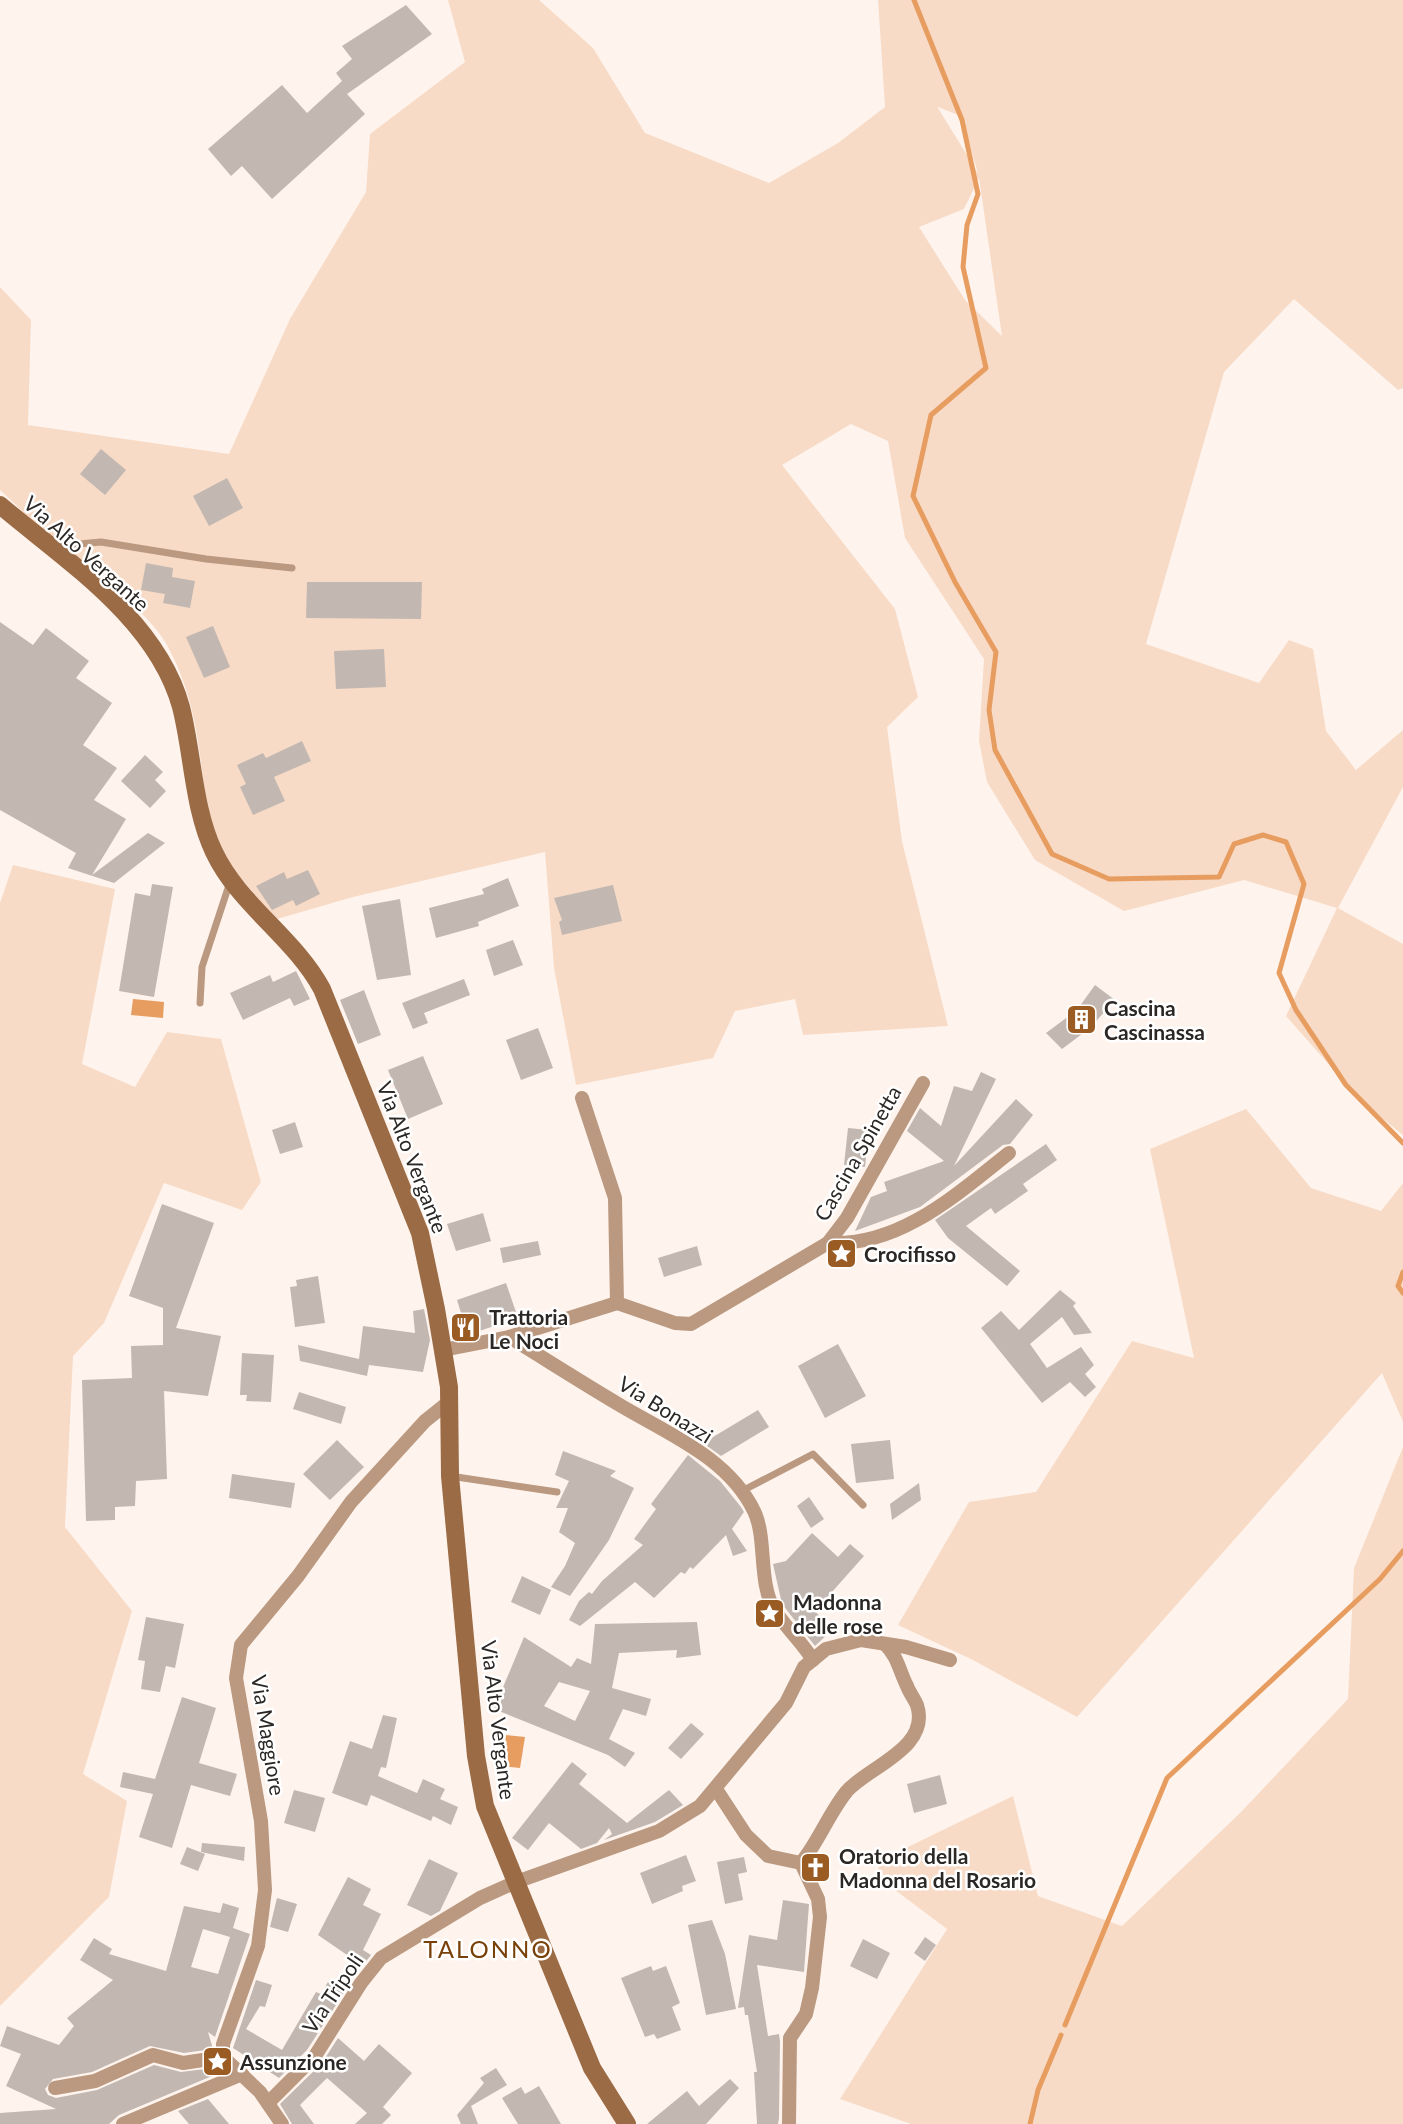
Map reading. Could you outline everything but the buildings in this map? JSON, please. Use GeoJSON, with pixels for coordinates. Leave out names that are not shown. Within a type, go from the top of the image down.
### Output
{"type":"FeatureCollection","features":[{"type":"Feature","properties":{"kind":"main road","name":"Via Alto Vergante"},"geometry":{"type":"LineString","coordinates":[[0,505],[103,593],[136,628],[171,677],[180,707],[205,826],[214,850],[231,880],[298,953],[322,989],[420,1233],[443,1350],[450,1476],[479,1782],[494,1832],[592,2068],[627,2124]]}},
{"type":"Feature","properties":{"kind":"street","name":"Cascina Spinetta"},"geometry":{"type":"LineString","coordinates":[[617,1303],[675,1324],[691,1324],[828,1243],[847,1218],[923,1083]]}},
{"type":"Feature","properties":{"kind":"street"},"geometry":{"type":"LineString","coordinates":[[443,1350],[509,1337],[617,1303],[615,1198],[582,1098]]}},
{"type":"Feature","properties":{"kind":"street","name":"Cascina Spinetta"},"geometry":{"type":"LineString","coordinates":[[828,1243],[848,1244],[921,1220],[1009,1153]]}},
{"type":"Feature","properties":{"kind":"street","name":"Via Bonazzi"},"geometry":{"type":"LineString","coordinates":[[509,1337],[620,1406],[678,1437],[719,1468],[743,1491],[756,1513],[773,1608],[813,1660]]}},
{"type":"Feature","properties":{"kind":"street","name":"Via Maggiore"},"geometry":{"type":"LineString","coordinates":[[223,2057],[223,2044],[258,1946],[265,1889],[261,1821],[249,1727],[236,1678],[241,1645],[301,1579],[351,1502],[425,1421],[448,1406]]}},
{"type":"Feature","properties":{"kind":"street"},"geometry":{"type":"LineString","coordinates":[[516,1882],[659,1831],[700,1806],[786,1703],[804,1667],[826,1649],[861,1640],[950,1660]]}},
{"type":"Feature","properties":{"kind":"street"},"geometry":{"type":"LineString","coordinates":[[801,1863],[814,1847],[848,1790],[891,1759],[911,1739],[917,1724],[918,1707],[896,1656],[885,1644]]}},
{"type":"Feature","properties":{"kind":"street"},"geometry":{"type":"LineString","coordinates":[[716,1789],[746,1835],[768,1856],[801,1863]]}},
{"type":"Feature","properties":{"kind":"street"},"geometry":{"type":"LineString","coordinates":[[789,2124],[790,2038],[806,2014],[812,1988],[820,1917],[818,1899],[801,1863]]}},
{"type":"Feature","properties":{"kind":"street","name":"Via Tripoli"},"geometry":{"type":"LineString","coordinates":[[268,2103],[315,2056],[361,1983],[381,1958],[480,1898],[516,1882]]}},
{"type":"Feature","properties":{"kind":"street"},"geometry":{"type":"LineString","coordinates":[[55,2088],[95,2081],[153,2055],[183,2063],[223,2057],[268,2103],[282,2124]]}},
{"type":"Feature","properties":{"kind":"street"},"geometry":{"type":"LineString","coordinates":[[123,2124],[242,2074]]}},
{"type":"Feature","properties":{"kind":"lane"},"geometry":{"type":"LineString","coordinates":[[48,546],[101,542],[206,559],[292,568]]}},
{"type":"Feature","properties":{"kind":"lane"},"geometry":{"type":"LineString","coordinates":[[200,1003],[202,967],[231,880]]}},
{"type":"Feature","properties":{"kind":"lane"},"geometry":{"type":"LineString","coordinates":[[743,1491],[813,1454],[863,1505]]}},
{"type":"Feature","properties":{"kind":"lane"},"geometry":{"type":"LineString","coordinates":[[450,1476],[557,1492]]}},
{"type":"Feature","properties":{"kind":"shaded area"},"geometry":{"type":"Polygon","coordinates":[[[448,0],[539,0],[593,48],[645,133],[769,183],[838,143],[885,107],[878,0],[1403,0],[1403,388],[1398,390],[1294,299],[1224,372],[1146,644],[1259,683],[1289,640],[1313,649],[1326,731],[1356,770],[1403,730],[1403,787],[1338,908],[1403,944],[1403,1135],[1362,1102],[1286,1016],[1337,908],[1244,880],[1124,911],[1035,860],[987,782],[979,741],[984,659],[905,538],[888,441],[851,424],[782,465],[895,609],[918,697],[887,727],[902,841],[948,1026],[803,1035],[795,999],[735,1011],[713,1058],[576,1085],[554,968],[545,852],[353,897],[277,919],[247,888],[228,863],[216,839],[191,708],[181,675],[159,632],[135,607],[57,544],[0,490],[0,287],[31,320],[28,425],[229,454],[290,319],[366,192],[370,134],[465,62],[448,0]],[[938,108],[978,173],[961,116],[938,108]],[[979,178],[964,209],[919,227],[965,300],[1002,336],[979,178]]]}},
{"type":"Feature","properties":{"kind":"shaded area"},"geometry":{"type":"Polygon","coordinates":[[[13,865],[115,889],[82,1064],[135,1087],[167,1032],[221,1039],[261,1182],[242,1210],[164,1183],[104,1323],[73,1356],[65,1527],[132,1611],[83,1774],[127,1801],[109,1897],[0,2006],[0,903],[13,865]]]}},
{"type":"Feature","properties":{"kind":"shaded area"},"geometry":{"type":"Polygon","coordinates":[[[133,999],[164,1002],[163,1018],[131,1015],[133,999]]]}},
{"type":"Feature","properties":{"kind":"shaded area"},"geometry":{"type":"Polygon","coordinates":[[[1246,1109],[1311,1188],[1381,1211],[1403,1183],[1403,1422],[1382,1373],[1077,1717],[973,1660],[898,1625],[969,1502],[1036,1492],[1132,1341],[1194,1358],[1150,1149],[1246,1109]]]}},
{"type":"Feature","properties":{"kind":"shaded area"},"geometry":{"type":"Polygon","coordinates":[[[1403,1447],[1403,2124],[911,2124],[840,2099],[947,1929],[875,1875],[883,1859],[1013,1796],[1038,1896],[1122,1926],[1240,1813],[1348,1699],[1354,1568],[1403,1447]]]}},
{"type":"Feature","properties":{"kind":"shaded area"},"geometry":{"type":"Polygon","coordinates":[[[506,1735],[525,1737],[520,1768],[502,1766],[506,1735]]]}},
{"type":"Feature","properties":{"kind":"waterway"},"geometry":{"type":"LineString","coordinates":[[914,0],[962,120],[978,194],[967,225],[963,267],[986,368],[931,415],[913,496],[955,582],[996,652],[989,710],[995,750],[1052,854],[1109,879],[1219,877],[1234,844],[1263,835],[1286,842],[1304,884],[1279,973],[1296,1010],[1346,1085],[1403,1143]]}},
{"type":"Feature","properties":{"kind":"waterway"},"geometry":{"type":"LineString","coordinates":[[1403,1272],[1398,1286],[1403,1293]]}},
{"type":"Feature","properties":{"kind":"waterway"},"geometry":{"type":"LineString","coordinates":[[1065,2025],[1167,1778],[1380,1579],[1403,1551]]}},
{"type":"Feature","properties":{"kind":"waterway"},"geometry":{"type":"LineString","coordinates":[[1030,2124],[1038,2090],[1061,2035]]}},
{"type":"Feature","properties":{"kind":"place","name":"Cascina Cascinassa"},"geometry":{"type":"Point","coordinates":[1081,1019]}},
{"type":"Feature","properties":{"kind":"place","name":"Crocifisso"},"geometry":{"type":"Point","coordinates":[841,1253]}},
{"type":"Feature","properties":{"kind":"place","name":"Trattoria Le Noci"},"geometry":{"type":"Point","coordinates":[466,1328]}},
{"type":"Feature","properties":{"kind":"place","name":"Madonna delle rose"},"geometry":{"type":"Point","coordinates":[770,1613]}},
{"type":"Feature","properties":{"kind":"place","name":"Oratorio della Madonna del Rosario"},"geometry":{"type":"Point","coordinates":[816,1867]}},
{"type":"Feature","properties":{"kind":"place","name":"Assunzione"},"geometry":{"type":"Point","coordinates":[217,2061]}},
{"type":"Feature","properties":{"kind":"district","name":"TALONNO"},"geometry":{"type":"Point","coordinates":[488,1948]}}]}
